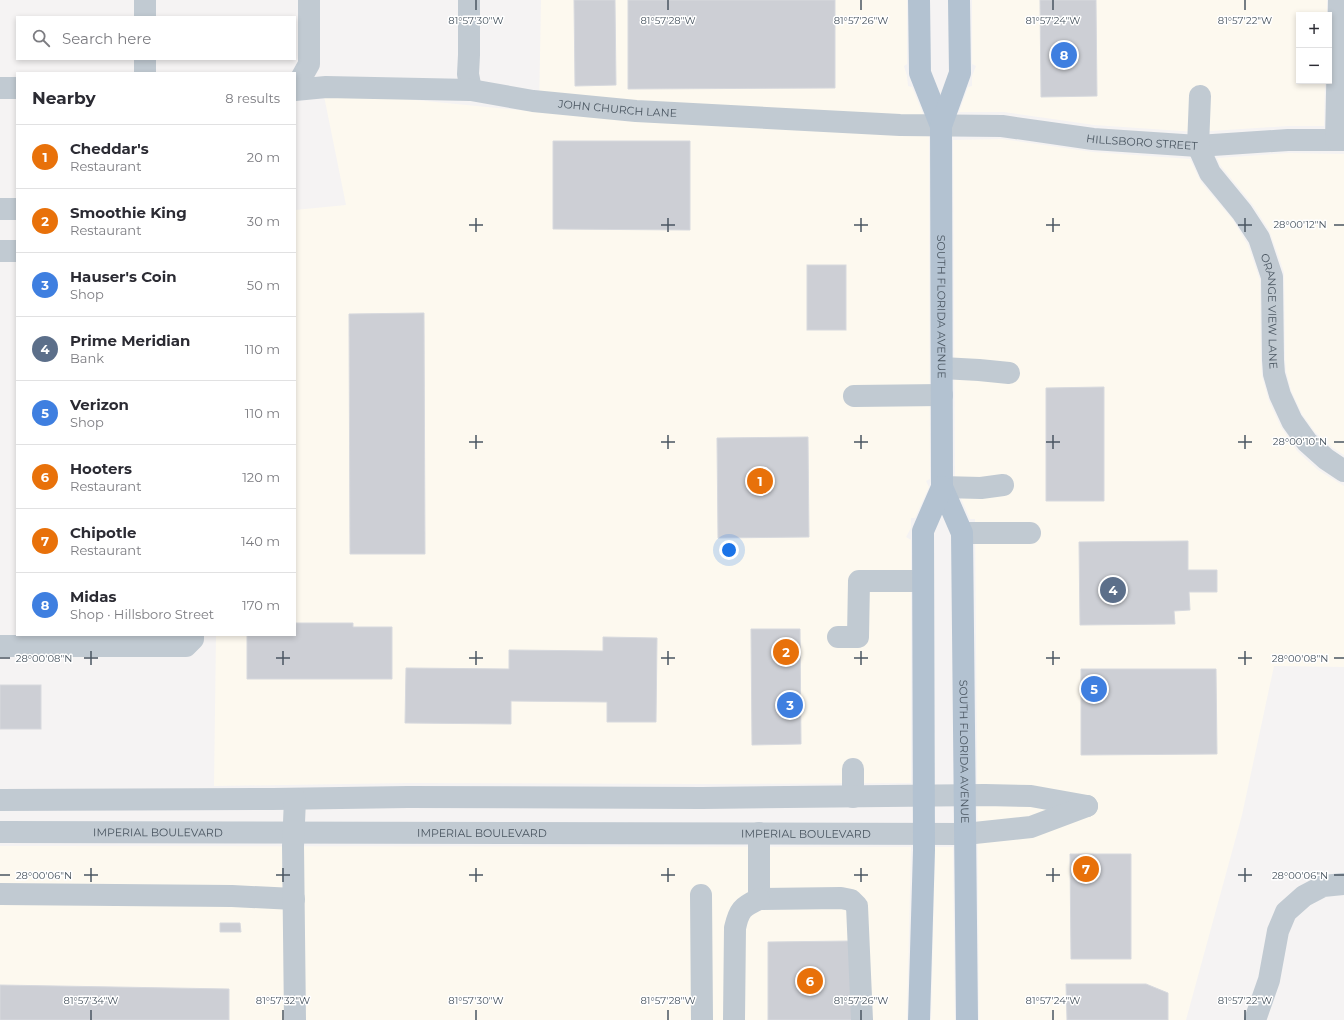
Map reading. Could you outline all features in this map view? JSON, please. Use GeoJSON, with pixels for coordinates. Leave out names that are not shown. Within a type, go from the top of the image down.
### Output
{"type":"FeatureCollection","features":[{"type":"Feature","properties":{"kind":"main road","name":"SOUTH FLORIDA AVENUE"},"geometry":{"type":"LineString","coordinates":[[919,0],[920,73],[941,126]]}},
{"type":"Feature","properties":{"kind":"main road","name":"SOUTH FLORIDA AVENUE"},"geometry":{"type":"LineString","coordinates":[[919,1020],[923,834],[923,531],[942,487],[941,126],[960,73],[959,0]]}},
{"type":"Feature","properties":{"kind":"main road","name":"SOUTH FLORIDA AVENUE"},"geometry":{"type":"LineString","coordinates":[[942,487],[962,533],[967,1020]]}},
{"type":"Feature","properties":{"kind":"street"},"geometry":{"type":"LineString","coordinates":[[145,0],[145,16]]}},
{"type":"Feature","properties":{"kind":"street"},"geometry":{"type":"LineString","coordinates":[[296,87],[309,64],[309,0]]}},
{"type":"Feature","properties":{"kind":"street"},"geometry":{"type":"LineString","coordinates":[[469,0],[468,74],[471,90]]}},
{"type":"Feature","properties":{"kind":"street"},"geometry":{"type":"LineString","coordinates":[[1339,0],[1340,140]]}},
{"type":"Feature","properties":{"kind":"street"},"geometry":{"type":"LineString","coordinates":[[145,60],[145,72]]}},
{"type":"Feature","properties":{"kind":"street","name":"JOHN CHURCH LANE"},"geometry":{"type":"LineString","coordinates":[[296,89],[326,86],[471,90],[533,101],[636,111],[941,126]]}},
{"type":"Feature","properties":{"kind":"street"},"geometry":{"type":"LineString","coordinates":[[0,88],[16,88]]}},
{"type":"Feature","properties":{"kind":"street"},"geometry":{"type":"LineString","coordinates":[[1198,146],[1200,96]]}},
{"type":"Feature","properties":{"kind":"street","name":"HILLSBORO STREET"},"geometry":{"type":"LineString","coordinates":[[941,126],[1002,126],[1093,139],[1198,146],[1288,140],[1340,140]]}},
{"type":"Feature","properties":{"kind":"street","name":"ORANGE VIEW LANE"},"geometry":{"type":"LineString","coordinates":[[1198,146],[1210,173],[1242,212],[1259,238],[1272,277],[1273,360],[1274,374],[1280,395],[1292,421],[1307,442],[1326,459],[1344,471]]}},
{"type":"Feature","properties":{"kind":"street"},"geometry":{"type":"LineString","coordinates":[[0,209],[16,209]]}},
{"type":"Feature","properties":{"kind":"street"},"geometry":{"type":"LineString","coordinates":[[0,251],[16,251]]}},
{"type":"Feature","properties":{"kind":"street"},"geometry":{"type":"LineString","coordinates":[[942,368],[1009,373]]}},
{"type":"Feature","properties":{"kind":"street"},"geometry":{"type":"LineString","coordinates":[[854,396],[942,395]]}},
{"type":"Feature","properties":{"kind":"street"},"geometry":{"type":"LineString","coordinates":[[942,487],[981,488],[1003,485]]}},
{"type":"Feature","properties":{"kind":"street"},"geometry":{"type":"LineString","coordinates":[[962,533],[1030,533]]}},
{"type":"Feature","properties":{"kind":"street"},"geometry":{"type":"LineString","coordinates":[[848,637],[859,581],[923,581]]}},
{"type":"Feature","properties":{"kind":"street"},"geometry":{"type":"LineString","coordinates":[[0,646],[186,646],[193,639],[193,636]]}},
{"type":"Feature","properties":{"kind":"street"},"geometry":{"type":"LineString","coordinates":[[853,769],[853,797]]}},
{"type":"Feature","properties":{"kind":"street"},"geometry":{"type":"LineString","coordinates":[[0,800],[408,797],[702,798],[965,795]]}},
{"type":"Feature","properties":{"kind":"street","name":"IMPERIAL BOULEVARD"},"geometry":{"type":"LineString","coordinates":[[0,832],[965,834],[1031,827],[1087,806],[1031,796],[965,795]]}},
{"type":"Feature","properties":{"kind":"street"},"geometry":{"type":"LineString","coordinates":[[295,798],[295,1020]]}},
{"type":"Feature","properties":{"kind":"street"},"geometry":{"type":"LineString","coordinates":[[758,833],[758,899]]}},
{"type":"Feature","properties":{"kind":"street"},"geometry":{"type":"LineString","coordinates":[[1255,1020],[1269,980],[1278,931],[1286,912],[1304,896],[1323,886],[1344,884]]}},
{"type":"Feature","properties":{"kind":"street"},"geometry":{"type":"LineString","coordinates":[[0,894],[232,896],[294,899]]}},
{"type":"Feature","properties":{"kind":"street"},"geometry":{"type":"LineString","coordinates":[[701,895],[702,1020]]}},
{"type":"Feature","properties":{"kind":"street"},"geometry":{"type":"LineString","coordinates":[[734,1020],[735,928],[738,914],[746,905],[758,899],[841,898],[851,900],[857,906],[862,1020]]}},
{"type":"Feature","properties":{"kind":"shaded area"},"geometry":{"type":"Polygon","coordinates":[[[541,0],[907,0],[907,64],[904,66],[908,86],[912,87],[928,126],[929,135],[930,479],[926,481],[929,487],[915,518],[911,518],[911,528],[906,537],[911,540],[911,783],[408,783],[214,786],[216,636],[296,636],[296,210],[346,205],[323,91],[539,112],[541,0]]]}},
{"type":"Feature","properties":{"kind":"shaded area"},"geometry":{"type":"Polygon","coordinates":[[[972,0],[1327,0],[1327,12],[1296,12],[1296,84],[1325,84],[1324,126],[1288,126],[1196,132],[1094,125],[1004,112],[959,112],[968,87],[972,86],[972,76],[976,66],[972,64],[972,0]]]}},
{"type":"Feature","properties":{"kind":"shaded area"},"geometry":{"type":"Polygon","coordinates":[[[1002,139],[1093,152],[1190,159],[1201,182],[1233,220],[1248,245],[1260,280],[1262,376],[1269,401],[1281,427],[1297,451],[1318,470],[1344,486],[1344,667],[1274,666],[1242,815],[1186,1020],[979,1020],[975,519],[970,519],[956,487],[955,479],[953,140],[1002,139]]]}},
{"type":"Feature","properties":{"kind":"shaded area"},"geometry":{"type":"Polygon","coordinates":[[[1289,153],[1344,154],[1344,455],[1333,448],[1315,432],[1302,414],[1291,390],[1286,371],[1285,359],[1284,272],[1269,230],[1252,204],[1220,165],[1217,158],[1289,153]]]}},
{"type":"Feature","properties":{"kind":"shaded area"},"geometry":{"type":"Polygon","coordinates":[[[0,846],[911,847],[907,1020],[0,1020],[0,846]]]}},
{"type":"Feature","properties":{"kind":"shaded area"},"geometry":{"type":"Polygon","coordinates":[[[935,847],[953,847],[955,1020],[931,1020],[935,847]]]}},
{"type":"Feature","properties":{"kind":"building"},"geometry":{"type":"Polygon","coordinates":[[[574,0],[615,0],[616,85],[575,86],[574,0]]]}},
{"type":"Feature","properties":{"kind":"building"},"geometry":{"type":"Polygon","coordinates":[[[628,0],[835,0],[835,88],[628,89],[628,0]]]}},
{"type":"Feature","properties":{"kind":"building"},"geometry":{"type":"Polygon","coordinates":[[[1040,0],[1096,0],[1097,96],[1041,97],[1040,0]]]}},
{"type":"Feature","properties":{"kind":"building"},"geometry":{"type":"Polygon","coordinates":[[[553,141],[690,141],[690,230],[553,229],[553,141]]]}},
{"type":"Feature","properties":{"kind":"building"},"geometry":{"type":"Polygon","coordinates":[[[807,265],[846,265],[846,330],[807,330],[807,265]]]}},
{"type":"Feature","properties":{"kind":"building"},"geometry":{"type":"Polygon","coordinates":[[[424,313],[425,554],[350,554],[349,314],[424,313]]]}},
{"type":"Feature","properties":{"kind":"building"},"geometry":{"type":"Polygon","coordinates":[[[1104,387],[1104,501],[1046,501],[1046,388],[1104,387]]]}},
{"type":"Feature","properties":{"kind":"building"},"geometry":{"type":"Polygon","coordinates":[[[808,437],[809,537],[718,538],[717,438],[808,437]]]}},
{"type":"Feature","properties":{"kind":"building"},"geometry":{"type":"Polygon","coordinates":[[[1188,541],[1188,570],[1217,570],[1217,592],[1189,592],[1190,610],[1174,611],[1175,624],[1080,625],[1079,542],[1188,541]]]}},
{"type":"Feature","properties":{"kind":"building"},"geometry":{"type":"Polygon","coordinates":[[[296,623],[353,623],[353,627],[392,627],[392,679],[247,679],[247,636],[296,636],[296,623]]]}},
{"type":"Feature","properties":{"kind":"building"},"geometry":{"type":"Polygon","coordinates":[[[751,629],[800,629],[801,744],[752,745],[751,629]]]}},
{"type":"Feature","properties":{"kind":"building"},"geometry":{"type":"Polygon","coordinates":[[[603,637],[657,638],[656,722],[607,722],[607,702],[511,701],[511,724],[405,723],[406,668],[509,669],[509,650],[603,651],[603,637]]]}},
{"type":"Feature","properties":{"kind":"building"},"geometry":{"type":"Polygon","coordinates":[[[1081,669],[1216,669],[1217,754],[1081,755],[1081,669]]]}},
{"type":"Feature","properties":{"kind":"building"},"geometry":{"type":"Polygon","coordinates":[[[0,685],[41,685],[41,729],[0,729],[0,685]]]}},
{"type":"Feature","properties":{"kind":"building"},"geometry":{"type":"Polygon","coordinates":[[[1070,854],[1131,854],[1131,959],[1071,959],[1070,854]]]}},
{"type":"Feature","properties":{"kind":"building"},"geometry":{"type":"Polygon","coordinates":[[[220,923],[240,923],[241,932],[220,932],[220,923]]]}},
{"type":"Feature","properties":{"kind":"building"},"geometry":{"type":"Polygon","coordinates":[[[851,941],[852,1020],[768,1020],[768,942],[851,941]]]}},
{"type":"Feature","properties":{"kind":"building"},"geometry":{"type":"Polygon","coordinates":[[[1066,984],[1146,984],[1168,993],[1168,1020],[1067,1020],[1066,984]]]}},
{"type":"Feature","properties":{"kind":"building"},"geometry":{"type":"Polygon","coordinates":[[[0,985],[229,989],[229,1020],[0,1020],[0,985]]]}},
{"type":"Feature","properties":{"kind":"place","name":"Midas"},"geometry":{"type":"Point","coordinates":[1064,55]}},
{"type":"Feature","properties":{"kind":"place","name":"Cheddar's"},"geometry":{"type":"Point","coordinates":[760,481]}},
{"type":"Feature","properties":{"kind":"place","name":"Prime Meridian"},"geometry":{"type":"Point","coordinates":[1113,590]}},
{"type":"Feature","properties":{"kind":"place","name":"Smoothie King"},"geometry":{"type":"Point","coordinates":[786,652]}},
{"type":"Feature","properties":{"kind":"place","name":"Verizon"},"geometry":{"type":"Point","coordinates":[1094,689]}},
{"type":"Feature","properties":{"kind":"place","name":"Hauser's Coin"},"geometry":{"type":"Point","coordinates":[790,705]}},
{"type":"Feature","properties":{"kind":"place","name":"Chipotle"},"geometry":{"type":"Point","coordinates":[1086,869]}},
{"type":"Feature","properties":{"kind":"place","name":"Hooters"},"geometry":{"type":"Point","coordinates":[810,981]}}]}
